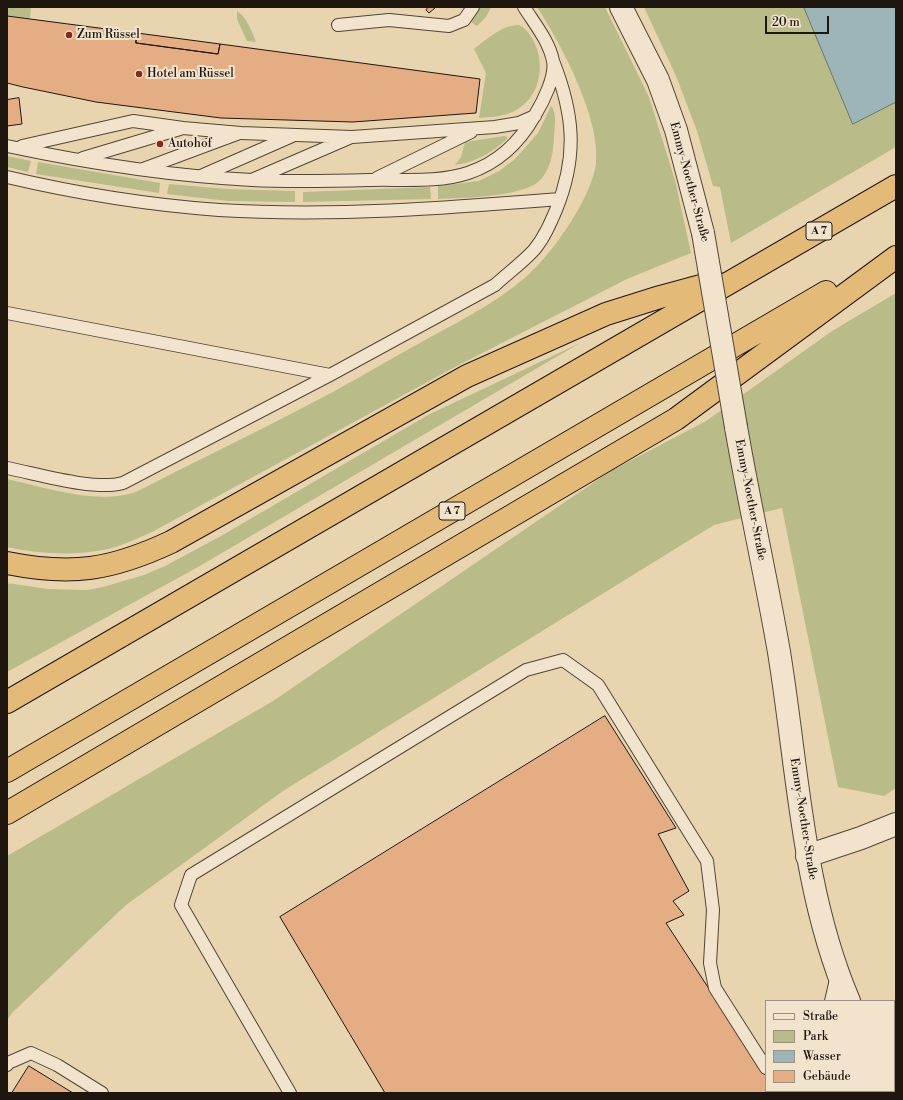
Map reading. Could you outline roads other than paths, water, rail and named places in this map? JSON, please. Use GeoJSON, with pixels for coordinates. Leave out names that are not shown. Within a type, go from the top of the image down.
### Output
{"type":"FeatureCollection","features":[{"type":"Feature","properties":{"kind":"highway","name":"A 7"},"geometry":{"type":"LineString","coordinates":[[7,702],[896,186]]}},
{"type":"Feature","properties":{"kind":"highway","name":"A 7"},"geometry":{"type":"LineString","coordinates":[[7,771],[896,251]]}},
{"type":"Feature","properties":{"kind":"highway"},"geometry":{"type":"LineString","coordinates":[[7,813],[676,419],[896,257]]}},
{"type":"Feature","properties":{"kind":"highway"},"geometry":{"type":"LineString","coordinates":[[7,563],[32,568],[74,570],[100,568],[148,553],[171,542],[416,403],[495,363],[606,314],[660,297],[741,276]]}},
{"type":"Feature","properties":{"kind":"highway"},"geometry":{"type":"LineString","coordinates":[[7,826],[53,785]]}},
{"type":"Feature","properties":{"kind":"street","name":"Emmy-Noether-Straße"},"geometry":{"type":"LineString","coordinates":[[621,7],[658,80],[674,123],[703,233],[741,454],[779,653],[807,856],[824,929],[838,974],[849,1000]]}},
{"type":"Feature","properties":{"kind":"street"},"geometry":{"type":"LineString","coordinates":[[807,856],[861,838],[896,824]]}},
{"type":"Feature","properties":{"kind":"lane"},"geometry":{"type":"LineString","coordinates":[[338,25],[389,20],[449,26],[464,20],[472,7]]}},
{"type":"Feature","properties":{"kind":"lane"},"geometry":{"type":"LineString","coordinates":[[7,468],[94,485],[118,484],[140,476],[330,375],[495,284],[534,249],[544,236],[560,199],[572,152],[572,127],[564,88],[546,43],[524,7]]}},
{"type":"Feature","properties":{"kind":"lane"},"geometry":{"type":"LineString","coordinates":[[12,147],[142,169],[251,180],[374,180],[455,176],[482,168],[496,159],[518,140],[535,116],[550,82],[553,61]]}},
{"type":"Feature","properties":{"kind":"lane"},"geometry":{"type":"LineString","coordinates":[[12,147],[133,121],[183,128],[352,137],[476,130],[509,125],[535,116]]}},
{"type":"Feature","properties":{"kind":"lane"},"geometry":{"type":"LineString","coordinates":[[78,159],[183,128]]}},
{"type":"Feature","properties":{"kind":"lane"},"geometry":{"type":"LineString","coordinates":[[374,180],[476,130]]}},
{"type":"Feature","properties":{"kind":"lane"},"geometry":{"type":"LineString","coordinates":[[142,169],[241,132]]}},
{"type":"Feature","properties":{"kind":"lane"},"geometry":{"type":"LineString","coordinates":[[200,176],[294,135]]}},
{"type":"Feature","properties":{"kind":"lane"},"geometry":{"type":"LineString","coordinates":[[251,180],[352,137]]}},
{"type":"Feature","properties":{"kind":"lane"},"geometry":{"type":"LineString","coordinates":[[7,177],[88,193],[181,206],[249,211],[371,211],[560,199]]}},
{"type":"Feature","properties":{"kind":"lane"},"geometry":{"type":"LineString","coordinates":[[7,313],[330,375]]}},
{"type":"Feature","properties":{"kind":"lane"},"geometry":{"type":"LineString","coordinates":[[290,1093],[181,905],[191,875],[526,670],[563,660],[598,685],[707,861],[713,910],[710,963],[715,988],[765,1066]]}},
{"type":"Feature","properties":{"kind":"lane"},"geometry":{"type":"LineString","coordinates":[[831,1000],[838,974]]}},
{"type":"Feature","properties":{"kind":"lane"},"geometry":{"type":"LineString","coordinates":[[7,1065],[8,1063],[31,1053],[57,1065],[102,1093]]}},
{"type":"Feature","properties":{"kind":"water"},"geometry":{"type":"Polygon","coordinates":[[[804,7],[896,7],[896,102],[853,124],[804,7]]]}},
{"type":"Feature","properties":{"kind":"place","name":"Zum Rüssel"},"geometry":{"type":"Point","coordinates":[69,35]}},
{"type":"Feature","properties":{"kind":"place","name":"Hotel am Rüssel"},"geometry":{"type":"Point","coordinates":[139,74]}},
{"type":"Feature","properties":{"kind":"place","name":"Autohof"},"geometry":{"type":"Point","coordinates":[160,144]}}]}
